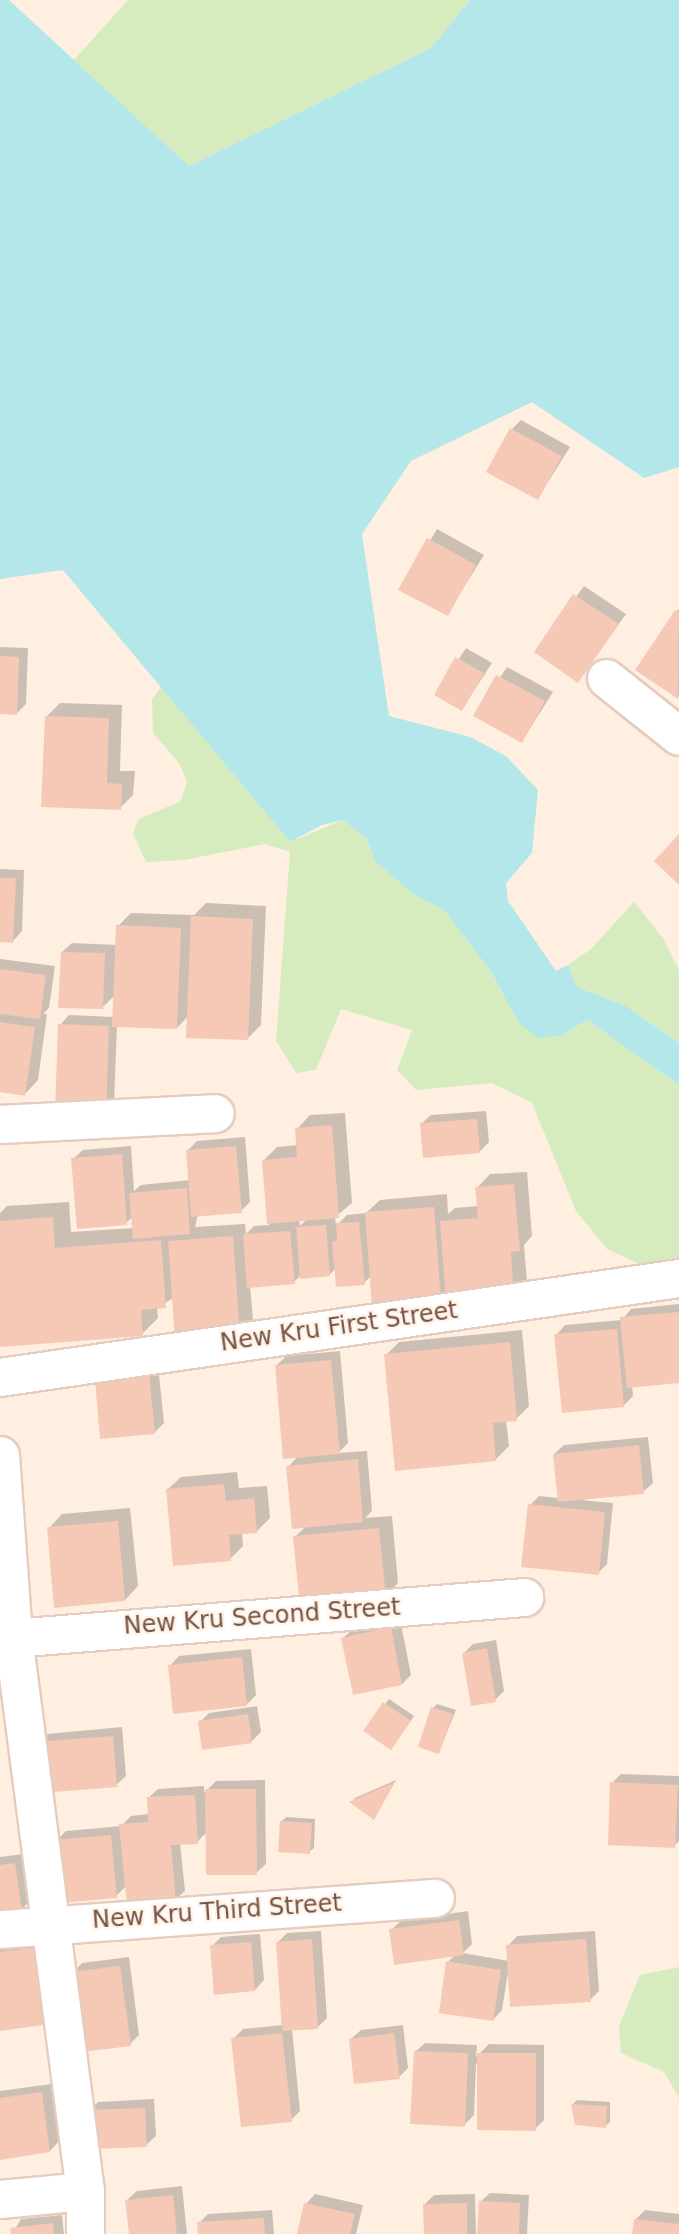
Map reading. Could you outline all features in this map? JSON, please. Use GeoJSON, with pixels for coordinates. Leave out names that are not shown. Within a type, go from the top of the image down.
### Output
{"type":"FeatureCollection","features":[{"type":"Feature","properties":{"kind":"street"},"geometry":{"type":"LineString","coordinates":[[606,678],[679,736]]}},
{"type":"Feature","properties":{"kind":"street"},"geometry":{"type":"LineString","coordinates":[[0,1124],[215,1113]]}},
{"type":"Feature","properties":{"kind":"street","name":"New Kru First Street"},"geometry":{"type":"LineString","coordinates":[[0,1377],[679,1278]]}},
{"type":"Feature","properties":{"kind":"street"},"geometry":{"type":"LineString","coordinates":[[0,1455],[7,1638],[85,2191],[85,2234]]}},
{"type":"Feature","properties":{"kind":"street","name":"New Kru Second Street"},"geometry":{"type":"LineString","coordinates":[[7,1638],[524,1597]]}},
{"type":"Feature","properties":{"kind":"street","name":"New Kru Third Street"},"geometry":{"type":"LineString","coordinates":[[0,1929],[435,1898]]}},
{"type":"Feature","properties":{"kind":"street"},"geometry":{"type":"LineString","coordinates":[[0,2199],[85,2191]]}},
{"type":"Feature","properties":{"kind":"green space"},"geometry":{"type":"Polygon","coordinates":[[[128,0],[470,0],[431,48],[189,166],[74,60],[128,0]]]}},
{"type":"Feature","properties":{"kind":"green space"},"geometry":{"type":"Polygon","coordinates":[[[161,687],[290,842],[343,820],[367,839],[375,861],[414,895],[443,909],[489,969],[502,994],[562,1035],[587,1020],[679,1085],[679,1260],[647,1268],[607,1249],[576,1211],[532,1103],[492,1083],[416,1090],[397,1070],[412,1030],[341,1009],[316,1070],[296,1073],[276,1041],[290,852],[265,844],[184,860],[146,862],[133,833],[139,819],[181,801],[187,782],[179,763],[153,733],[152,700],[161,687]]]}},
{"type":"Feature","properties":{"kind":"green space"},"geometry":{"type":"Polygon","coordinates":[[[634,902],[663,938],[679,970],[679,1043],[626,1006],[577,987],[568,965],[591,949],[634,902]]]}},
{"type":"Feature","properties":{"kind":"green space"},"geometry":{"type":"Polygon","coordinates":[[[679,1967],[679,2098],[664,2072],[621,2053],[619,2026],[640,1975],[679,1967]]]}},
{"type":"Feature","properties":{"kind":"water"},"geometry":{"type":"Polygon","coordinates":[[[0,0],[9,0],[189,166],[431,48],[470,0],[679,0],[679,467],[644,478],[532,402],[411,461],[362,534],[389,716],[470,737],[506,756],[538,790],[532,853],[506,883],[508,901],[556,971],[568,965],[577,987],[626,1006],[679,1043],[679,1085],[587,1020],[562,1035],[538,1038],[519,1023],[489,969],[443,909],[414,895],[375,861],[367,839],[343,820],[322,825],[290,842],[63,570],[0,579],[0,0]]]}},
{"type":"Feature","properties":{"kind":"building"},"geometry":{"type":"Polygon","coordinates":[[[510,428],[562,456],[538,500],[486,472],[510,428]]]}},
{"type":"Feature","properties":{"kind":"building"},"geometry":{"type":"Polygon","coordinates":[[[427,538],[476,565],[448,616],[398,590],[427,538]]]}},
{"type":"Feature","properties":{"kind":"building"},"geometry":{"type":"Polygon","coordinates":[[[573,594],[619,624],[578,683],[534,652],[573,594]]]}},
{"type":"Feature","properties":{"kind":"building"},"geometry":{"type":"Polygon","coordinates":[[[675,610],[679,613],[678,699],[635,670],[675,610]]]}},
{"type":"Feature","properties":{"kind":"building"},"geometry":{"type":"Polygon","coordinates":[[[0,656],[19,657],[17,715],[0,714],[0,656]]]}},
{"type":"Feature","properties":{"kind":"building"},"geometry":{"type":"Polygon","coordinates":[[[455,657],[484,673],[462,711],[434,695],[455,657]]]}},
{"type":"Feature","properties":{"kind":"building"},"geometry":{"type":"Polygon","coordinates":[[[496,675],[545,701],[522,743],[473,716],[496,675]]]}},
{"type":"Feature","properties":{"kind":"building"},"geometry":{"type":"Polygon","coordinates":[[[45,716],[109,718],[107,783],[122,784],[121,810],[41,807],[45,716]]]}},
{"type":"Feature","properties":{"kind":"building"},"geometry":{"type":"Polygon","coordinates":[[[679,834],[679,885],[654,861],[679,834]]]}},
{"type":"Feature","properties":{"kind":"building"},"geometry":{"type":"Polygon","coordinates":[[[0,878],[16,878],[13,943],[0,942],[0,878]]]}},
{"type":"Feature","properties":{"kind":"building"},"geometry":{"type":"Polygon","coordinates":[[[191,916],[253,919],[248,1040],[186,1038],[191,916]]]}},
{"type":"Feature","properties":{"kind":"building"},"geometry":{"type":"Polygon","coordinates":[[[116,925],[181,928],[177,1029],[112,1027],[116,925]]]}},
{"type":"Feature","properties":{"kind":"building"},"geometry":{"type":"Polygon","coordinates":[[[61,952],[105,953],[103,1009],[58,1008],[61,952]]]}},
{"type":"Feature","properties":{"kind":"building"},"geometry":{"type":"Polygon","coordinates":[[[0,969],[46,975],[40,1019],[0,1014],[0,969]]]}},
{"type":"Feature","properties":{"kind":"building"},"geometry":{"type":"Polygon","coordinates":[[[0,1022],[35,1027],[25,1096],[0,1092],[0,1022]]]}},
{"type":"Feature","properties":{"kind":"building"},"geometry":{"type":"Polygon","coordinates":[[[58,1024],[109,1026],[106,1115],[55,1113],[58,1024]]]}},
{"type":"Feature","properties":{"kind":"building"},"geometry":{"type":"Polygon","coordinates":[[[477,1119],[480,1153],[423,1158],[420,1123],[477,1119]]]}},
{"type":"Feature","properties":{"kind":"building"},"geometry":{"type":"Polygon","coordinates":[[[332,1125],[339,1218],[267,1224],[262,1160],[297,1157],[295,1128],[332,1125]]]}},
{"type":"Feature","properties":{"kind":"building"},"geometry":{"type":"Polygon","coordinates":[[[236,1146],[242,1213],[191,1217],[186,1150],[236,1146]]]}},
{"type":"Feature","properties":{"kind":"building"},"geometry":{"type":"Polygon","coordinates":[[[122,1154],[127,1225],[77,1229],[71,1158],[122,1154]]]}},
{"type":"Feature","properties":{"kind":"building"},"geometry":{"type":"Polygon","coordinates":[[[514,1184],[520,1251],[511,1252],[514,1297],[446,1302],[440,1221],[478,1218],[475,1187],[514,1184]]]}},
{"type":"Feature","properties":{"kind":"building"},"geometry":{"type":"Polygon","coordinates":[[[187,1188],[190,1234],[133,1239],[129,1193],[187,1188]]]}},
{"type":"Feature","properties":{"kind":"building"},"geometry":{"type":"Polygon","coordinates":[[[434,1207],[441,1301],[372,1306],[365,1212],[434,1207]]]}},
{"type":"Feature","properties":{"kind":"building"},"geometry":{"type":"Polygon","coordinates":[[[53,1217],[55,1248],[161,1240],[166,1308],[141,1310],[143,1336],[0,1347],[0,1221],[53,1217]]]}},
{"type":"Feature","properties":{"kind":"building"},"geometry":{"type":"Polygon","coordinates":[[[359,1222],[365,1285],[336,1287],[332,1242],[337,1241],[336,1223],[359,1222]]]}},
{"type":"Feature","properties":{"kind":"building"},"geometry":{"type":"Polygon","coordinates":[[[326,1225],[330,1276],[300,1279],[296,1227],[326,1225]]]}},
{"type":"Feature","properties":{"kind":"building"},"geometry":{"type":"Polygon","coordinates":[[[290,1231],[295,1284],[247,1288],[243,1234],[290,1231]]]}},
{"type":"Feature","properties":{"kind":"building"},"geometry":{"type":"Polygon","coordinates":[[[233,1236],[240,1335],[175,1340],[168,1241],[233,1236]]]}},
{"type":"Feature","properties":{"kind":"building"},"geometry":{"type":"Polygon","coordinates":[[[679,1312],[679,1383],[627,1388],[620,1317],[679,1312]]]}},
{"type":"Feature","properties":{"kind":"building"},"geometry":{"type":"Polygon","coordinates":[[[617,1329],[624,1407],[562,1413],[554,1334],[617,1329]]]}},
{"type":"Feature","properties":{"kind":"building"},"geometry":{"type":"Polygon","coordinates":[[[510,1342],[517,1421],[493,1423],[496,1461],[395,1471],[384,1354],[510,1342]]]}},
{"type":"Feature","properties":{"kind":"building"},"geometry":{"type":"Polygon","coordinates":[[[331,1360],[340,1454],[283,1459],[275,1365],[331,1360]]]}},
{"type":"Feature","properties":{"kind":"building"},"geometry":{"type":"Polygon","coordinates":[[[149,1373],[155,1434],[100,1439],[95,1379],[149,1373]]]}},
{"type":"Feature","properties":{"kind":"building"},"geometry":{"type":"Polygon","coordinates":[[[639,1445],[644,1494],[558,1502],[553,1454],[639,1445]]]}},
{"type":"Feature","properties":{"kind":"building"},"geometry":{"type":"Polygon","coordinates":[[[358,1459],[363,1522],[292,1529],[286,1466],[358,1459]]]}},
{"type":"Feature","properties":{"kind":"building"},"geometry":{"type":"Polygon","coordinates":[[[224,1484],[226,1501],[254,1498],[257,1533],[229,1535],[231,1561],[173,1566],[166,1489],[224,1484]]]}},
{"type":"Feature","properties":{"kind":"building"},"geometry":{"type":"Polygon","coordinates":[[[528,1504],[605,1512],[599,1575],[521,1567],[528,1504]]]}},
{"type":"Feature","properties":{"kind":"building"},"geometry":{"type":"Polygon","coordinates":[[[118,1521],[125,1601],[54,1608],[47,1527],[118,1521]]]}},
{"type":"Feature","properties":{"kind":"building"},"geometry":{"type":"Polygon","coordinates":[[[379,1528],[386,1598],[300,1607],[293,1536],[379,1528]]]}},
{"type":"Feature","properties":{"kind":"building"},"geometry":{"type":"Polygon","coordinates":[[[391,1627],[402,1685],[353,1695],[341,1638],[391,1627]]]}},
{"type":"Feature","properties":{"kind":"building"},"geometry":{"type":"Polygon","coordinates":[[[487,1648],[496,1702],[471,1706],[462,1653],[487,1648]]]}},
{"type":"Feature","properties":{"kind":"building"},"geometry":{"type":"Polygon","coordinates":[[[242,1657],[247,1706],[173,1714],[168,1665],[242,1657]]]}},
{"type":"Feature","properties":{"kind":"building"},"geometry":{"type":"Polygon","coordinates":[[[383,1702],[411,1721],[391,1750],[363,1731],[383,1702]]]}},
{"type":"Feature","properties":{"kind":"building"},"geometry":{"type":"Polygon","coordinates":[[[431,1707],[453,1714],[439,1754],[418,1747],[431,1707]]]}},
{"type":"Feature","properties":{"kind":"building"},"geometry":{"type":"Polygon","coordinates":[[[248,1714],[252,1743],[202,1750],[198,1721],[248,1714]]]}},
{"type":"Feature","properties":{"kind":"building"},"geometry":{"type":"Polygon","coordinates":[[[113,1736],[117,1787],[41,1793],[37,1742],[113,1736]]]}},
{"type":"Feature","properties":{"kind":"building"},"geometry":{"type":"Polygon","coordinates":[[[395,1782],[374,1820],[349,1802],[395,1782]]]}},
{"type":"Feature","properties":{"kind":"building"},"geometry":{"type":"Polygon","coordinates":[[[610,1782],[678,1785],[675,1848],[608,1845],[610,1782]]]}},
{"type":"Feature","properties":{"kind":"building"},"geometry":{"type":"Polygon","coordinates":[[[205,1789],[256,1789],[257,1875],[206,1875],[205,1789]]]}},
{"type":"Feature","properties":{"kind":"building"},"geometry":{"type":"Polygon","coordinates":[[[195,1795],[198,1844],[171,1845],[176,1902],[127,1906],[119,1824],[148,1822],[147,1797],[195,1795]]]}},
{"type":"Feature","properties":{"kind":"building"},"geometry":{"type":"Polygon","coordinates":[[[280,1821],[312,1823],[310,1854],[278,1852],[280,1821]]]}},
{"type":"Feature","properties":{"kind":"building"},"geometry":{"type":"Polygon","coordinates":[[[111,1835],[117,1898],[60,1903],[55,1840],[111,1835]]]}},
{"type":"Feature","properties":{"kind":"building"},"geometry":{"type":"Polygon","coordinates":[[[15,1863],[22,1912],[0,1915],[0,1865],[15,1863]]]}},
{"type":"Feature","properties":{"kind":"building"},"geometry":{"type":"Polygon","coordinates":[[[459,1920],[464,1955],[394,1965],[389,1929],[459,1920]]]}},
{"type":"Feature","properties":{"kind":"building"},"geometry":{"type":"Polygon","coordinates":[[[312,1939],[318,2029],[282,2031],[276,1942],[312,1939]]]}},
{"type":"Feature","properties":{"kind":"building"},"geometry":{"type":"Polygon","coordinates":[[[586,1939],[591,2002],[510,2007],[506,1945],[586,1939]]]}},
{"type":"Feature","properties":{"kind":"building"},"geometry":{"type":"Polygon","coordinates":[[[251,1942],[255,1991],[214,1995],[210,1945],[251,1942]]]}},
{"type":"Feature","properties":{"kind":"building"},"geometry":{"type":"Polygon","coordinates":[[[34,1948],[43,2025],[0,2031],[0,1952],[34,1948]]]}},
{"type":"Feature","properties":{"kind":"building"},"geometry":{"type":"Polygon","coordinates":[[[446,1961],[501,1970],[493,2021],[439,2013],[446,1961]]]}},
{"type":"Feature","properties":{"kind":"building"},"geometry":{"type":"Polygon","coordinates":[[[120,1966],[131,2046],[82,2052],[71,1972],[120,1966]]]}},
{"type":"Feature","properties":{"kind":"building"},"geometry":{"type":"Polygon","coordinates":[[[282,2033],[292,2122],[241,2127],[231,2038],[282,2033]]]}},
{"type":"Feature","properties":{"kind":"building"},"geometry":{"type":"Polygon","coordinates":[[[394,2033],[400,2079],[354,2084],[349,2039],[394,2033]]]}},
{"type":"Feature","properties":{"kind":"building"},"geometry":{"type":"Polygon","coordinates":[[[414,2051],[468,2053],[465,2127],[410,2124],[414,2051]]]}},
{"type":"Feature","properties":{"kind":"building"},"geometry":{"type":"Polygon","coordinates":[[[477,2053],[536,2053],[536,2131],[477,2130],[477,2053]]]}},
{"type":"Feature","properties":{"kind":"building"},"geometry":{"type":"Polygon","coordinates":[[[42,2092],[50,2152],[0,2160],[0,2098],[42,2092]]]}},
{"type":"Feature","properties":{"kind":"building"},"geometry":{"type":"Polygon","coordinates":[[[571,2104],[607,2106],[606,2128],[575,2125],[571,2104]]]}},
{"type":"Feature","properties":{"kind":"building"},"geometry":{"type":"Polygon","coordinates":[[[145,2108],[147,2147],[89,2149],[87,2110],[145,2108]]]}},
{"type":"Feature","properties":{"kind":"building"},"geometry":{"type":"Polygon","coordinates":[[[173,2195],[177,2234],[129,2234],[125,2200],[173,2195]]]}},
{"type":"Feature","properties":{"kind":"building"},"geometry":{"type":"Polygon","coordinates":[[[479,2201],[520,2203],[519,2234],[477,2234],[479,2201]]]}},
{"type":"Feature","properties":{"kind":"building"},"geometry":{"type":"Polygon","coordinates":[[[304,2203],[355,2214],[350,2234],[297,2234],[304,2203]]]}},
{"type":"Feature","properties":{"kind":"building"},"geometry":{"type":"Polygon","coordinates":[[[467,2203],[467,2234],[424,2234],[423,2204],[467,2203]]]}},
{"type":"Feature","properties":{"kind":"building"},"geometry":{"type":"Polygon","coordinates":[[[264,2218],[265,2234],[198,2234],[197,2222],[264,2218]]]}},
{"type":"Feature","properties":{"kind":"building"},"geometry":{"type":"Polygon","coordinates":[[[634,2219],[679,2224],[679,2234],[632,2234],[634,2219]]]}},
{"type":"Feature","properties":{"kind":"building"},"geometry":{"type":"Polygon","coordinates":[[[53,2223],[54,2234],[11,2234],[10,2228],[53,2223]]]}}]}
